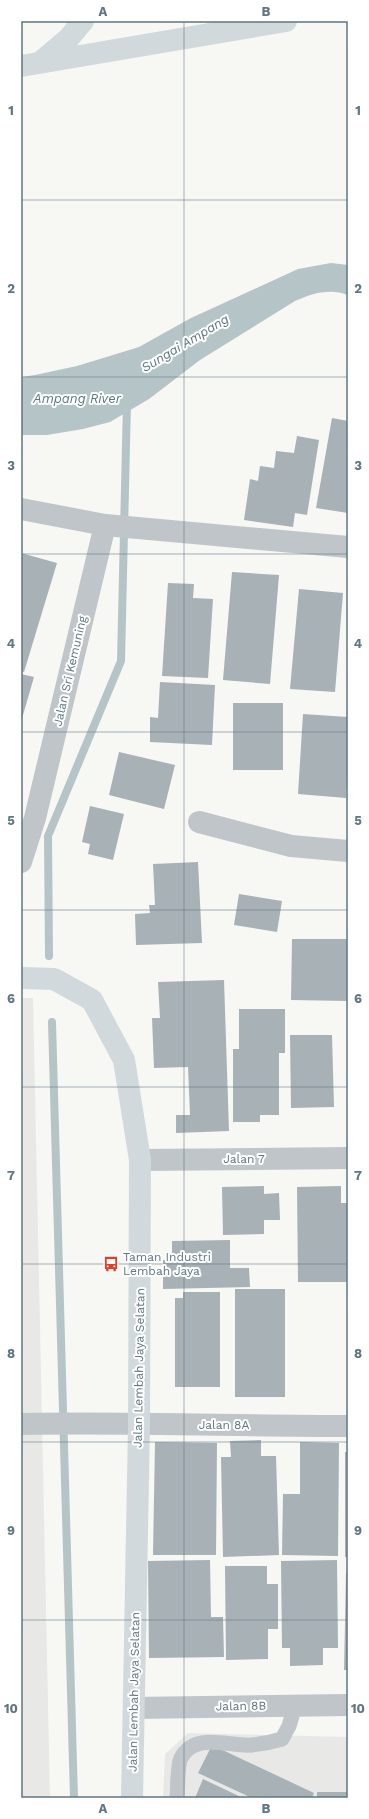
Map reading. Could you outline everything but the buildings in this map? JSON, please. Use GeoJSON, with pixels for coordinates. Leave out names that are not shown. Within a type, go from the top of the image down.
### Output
{"type":"FeatureCollection","features":[{"type":"Feature","properties":{"kind":"street"},"geometry":{"type":"LineString","coordinates":[[31,64],[68,39],[83,21]]}},
{"type":"Feature","properties":{"kind":"street"},"geometry":{"type":"LineString","coordinates":[[31,64],[286,21]]}},
{"type":"Feature","properties":{"kind":"street"},"geometry":{"type":"LineString","coordinates":[[21,509],[110,526],[348,548]]}},
{"type":"Feature","properties":{"kind":"street","name":"Jalan Sri Kemuning"},"geometry":{"type":"LineString","coordinates":[[21,862],[28,816],[110,526]]}},
{"type":"Feature","properties":{"kind":"street"},"geometry":{"type":"LineString","coordinates":[[199,822],[291,846],[348,851]]}},
{"type":"Feature","properties":{"kind":"street","name":"Jalan Lembah Jaya Selatan"},"geometry":{"type":"LineString","coordinates":[[21,978],[54,979],[92,1000],[124,1060],[140,1160],[139,1425],[132,1798]]}},
{"type":"Feature","properties":{"kind":"street","name":"Jalan 7"},"geometry":{"type":"LineString","coordinates":[[140,1160],[348,1158]]}},
{"type":"Feature","properties":{"kind":"street","name":"Jalan 8A"},"geometry":{"type":"LineString","coordinates":[[27,1424],[100,1422],[139,1425],[348,1426]]}},
{"type":"Feature","properties":{"kind":"street","name":"Jalan 8B"},"geometry":{"type":"LineString","coordinates":[[134,1708],[348,1705]]}},
{"type":"Feature","properties":{"kind":"lane"},"geometry":{"type":"LineString","coordinates":[[177,1798],[180,1759],[188,1749],[200,1744],[211,1742],[250,1745],[270,1743],[282,1739],[289,1726],[296,1706]]}},
{"type":"Feature","properties":{"kind":"shaded area"},"geometry":{"type":"Polygon","coordinates":[[[21,998],[33,998],[50,1798],[21,1798],[21,998]]]}},
{"type":"Feature","properties":{"kind":"shaded area"},"geometry":{"type":"Polygon","coordinates":[[[188,1733],[348,1737],[348,1798],[163,1798],[165,1754],[188,1733]]]}},
{"type":"Feature","properties":{"kind":"water","name":"Ampang River"},"geometry":{"type":"Polygon","coordinates":[[[331,263],[348,265],[348,295],[335,292],[321,292],[295,301],[200,360],[149,399],[110,422],[83,429],[47,435],[21,435],[21,377],[77,366],[139,347],[191,318],[298,269],[331,263]]]}},
{"type":"Feature","properties":{"kind":"waterway"},"geometry":{"type":"LineString","coordinates":[[49,956],[48,836],[121,661],[127,402]]}},
{"type":"Feature","properties":{"kind":"waterway"},"geometry":{"type":"LineString","coordinates":[[52,1022],[74,1798]]}},
{"type":"Feature","properties":{"kind":"place","name":"Taman Industri Lembah Jaya"},"geometry":{"type":"Point","coordinates":[111,1264]}},
{"type":"Feature","properties":{"kind":"water label","name":"Sungai Ampang"},"geometry":{"type":"Point","coordinates":[185,343]}}]}
